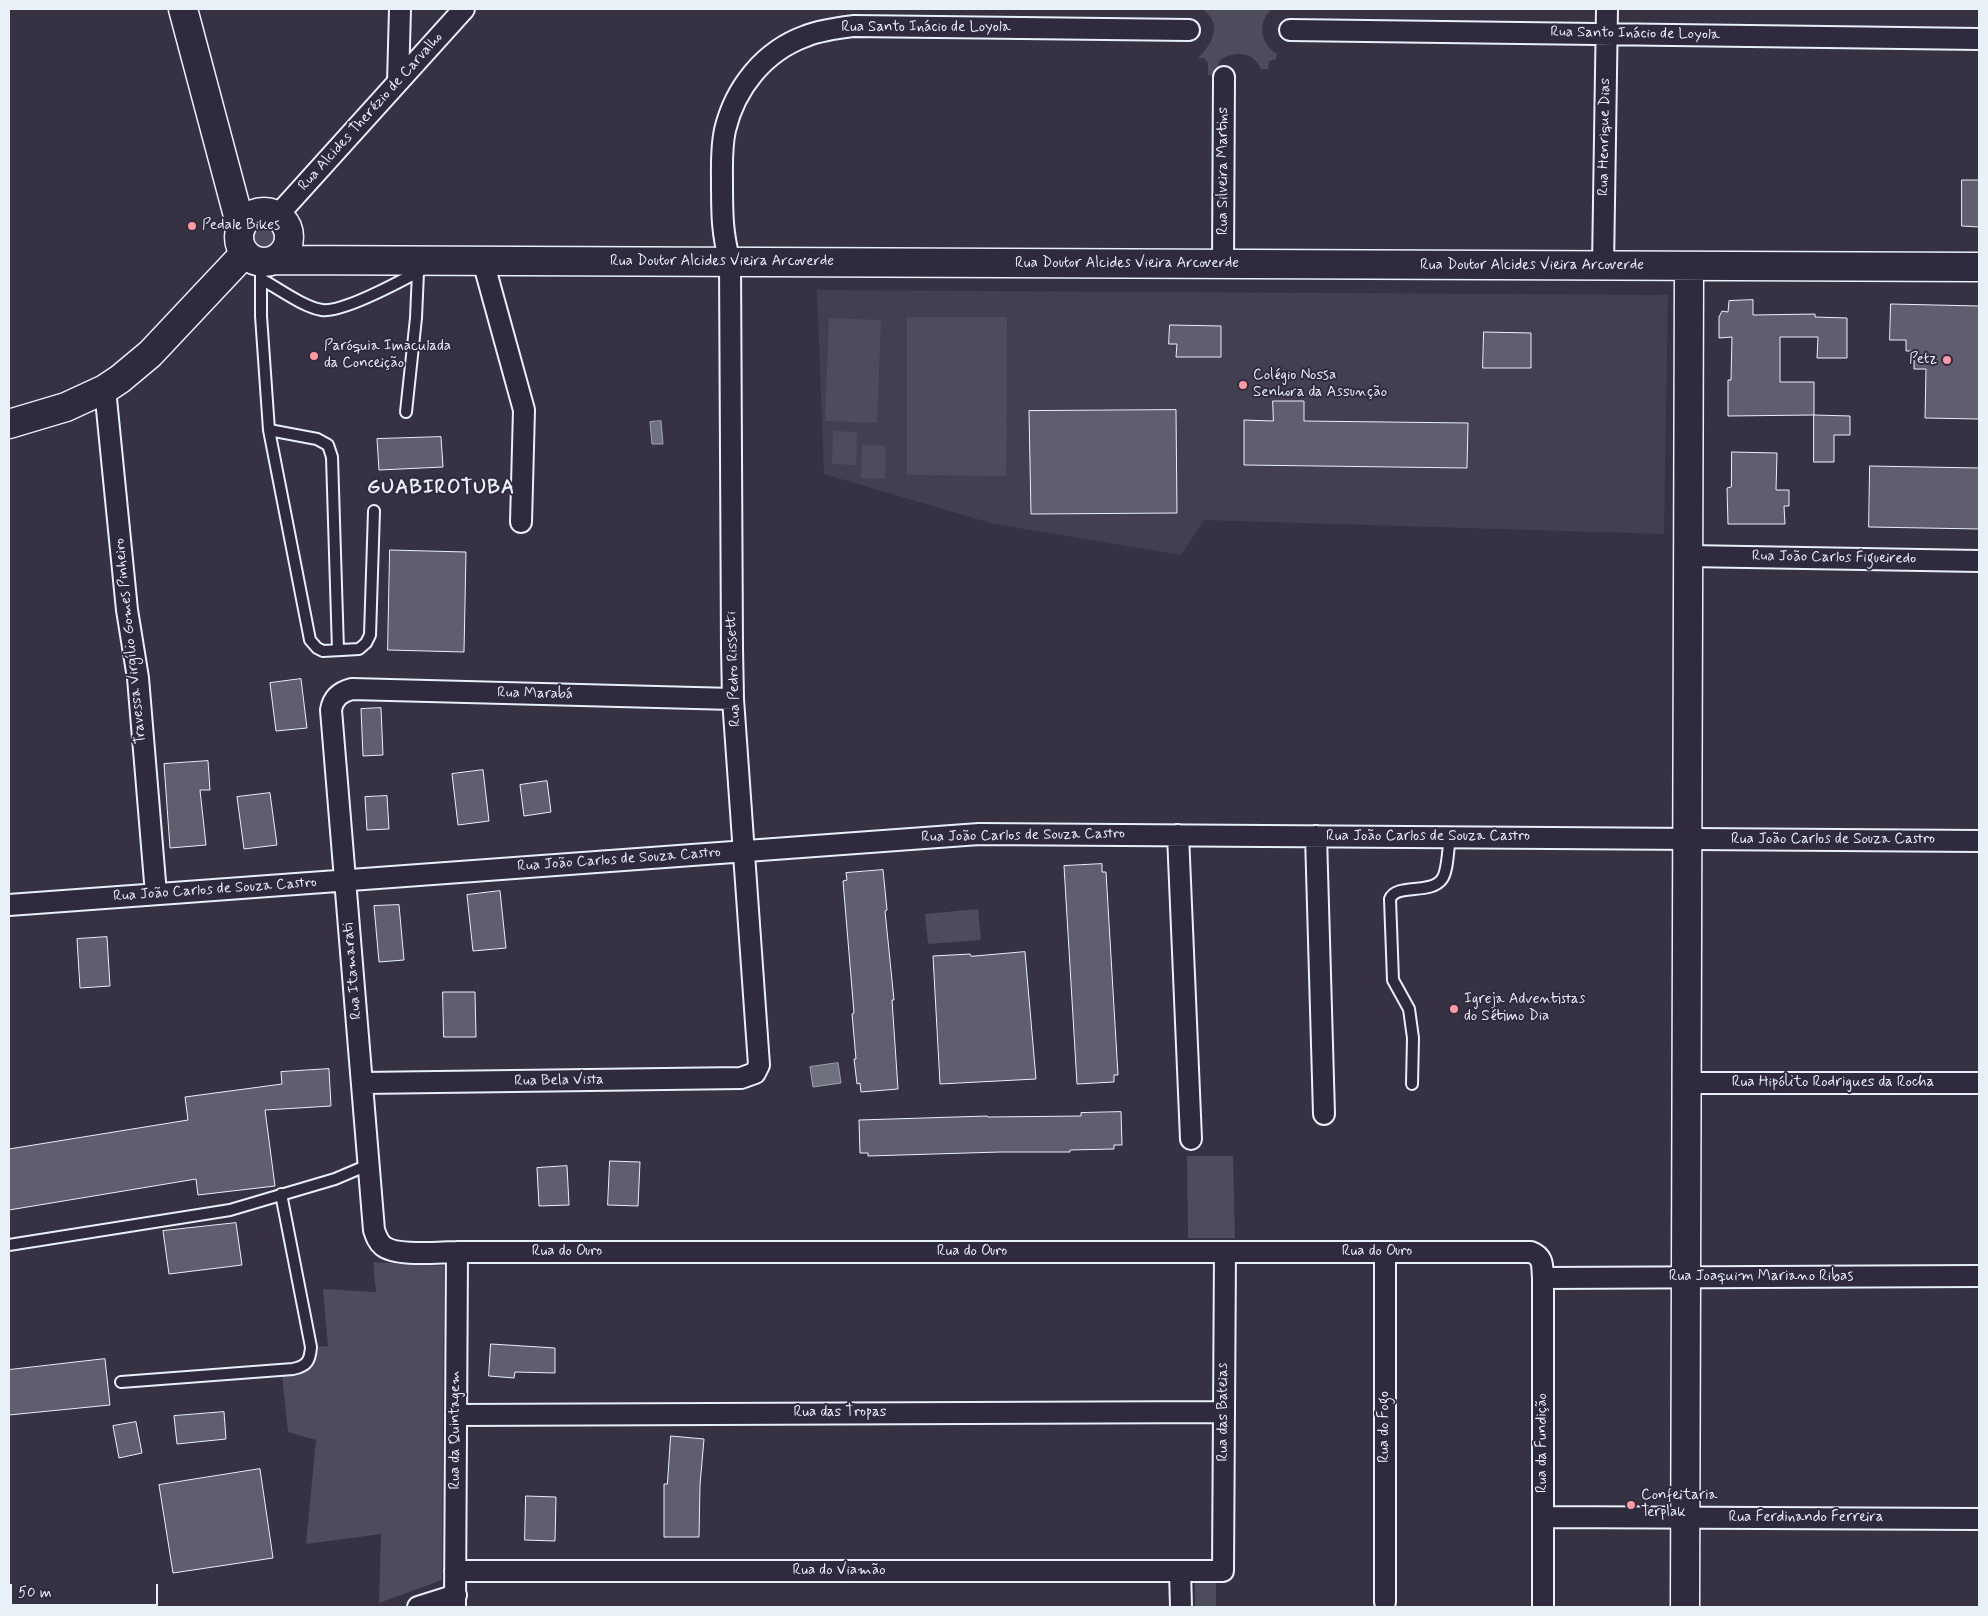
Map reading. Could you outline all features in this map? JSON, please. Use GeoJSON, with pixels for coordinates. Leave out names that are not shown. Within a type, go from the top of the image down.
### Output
{"type":"FeatureCollection","features":[{"type":"Feature","properties":{"kind":"street"},"geometry":{"type":"LineString","coordinates":[[183,9],[257,256]]}},
{"type":"Feature","properties":{"kind":"street"},"geometry":{"type":"LineString","coordinates":[[398,82],[400,9]]}},
{"type":"Feature","properties":{"kind":"street","name":"Rua Alcides Therézio de Carvalho"},"geometry":{"type":"LineString","coordinates":[[277,216],[464,9]]}},
{"type":"Feature","properties":{"kind":"street","name":"Rua Henrique Dias"},"geometry":{"type":"LineString","coordinates":[[1603,266],[1607,9]]}},
{"type":"Feature","properties":{"kind":"street","name":"Rua Santo Inácio de Loyola"},"geometry":{"type":"LineString","coordinates":[[730,262],[722,230],[722,156],[725,131],[731,110],[741,89],[756,70],[786,44],[806,35],[829,29],[941,18],[1189,30]]}},
{"type":"Feature","properties":{"kind":"street","name":"Rua Santo Inácio de Loyola"},"geometry":{"type":"LineString","coordinates":[[1290,30],[1979,39]]}},
{"type":"Feature","properties":{"kind":"street","name":"Rua Silveira Martins"},"geometry":{"type":"LineString","coordinates":[[1223,264],[1224,77]]}},
{"type":"Feature","properties":{"kind":"street"},"geometry":{"type":"LineString","coordinates":[[9,424],[50,413],[105,389],[150,354],[257,256],[286,250],[290,235],[288,227],[277,216],[269,212],[253,215],[246,220],[257,256]]}},
{"type":"Feature","properties":{"kind":"street","name":"Rua Doutor Alcides Vieira Arcoverde"},"geometry":{"type":"LineString","coordinates":[[257,256],[428,267],[483,261],[1979,267]]}},
{"type":"Feature","properties":{"kind":"street"},"geometry":{"type":"LineString","coordinates":[[483,261],[524,410],[521,522]]}},
{"type":"Feature","properties":{"kind":"street","name":"Rua Pedro Rissetti"},"geometry":{"type":"LineString","coordinates":[[730,262],[733,699],[760,1058],[755,1073]]}},
{"type":"Feature","properties":{"kind":"street"},"geometry":{"type":"LineString","coordinates":[[1685,1607],[1689,266]]}},
{"type":"Feature","properties":{"kind":"street","name":"Travessa Virgílio Gomes Pinheiro"},"geometry":{"type":"LineString","coordinates":[[105,389],[127,610],[138,678],[156,894]]}},
{"type":"Feature","properties":{"kind":"street","name":"Rua João Carlos Figueiredo"},"geometry":{"type":"LineString","coordinates":[[1688,556],[1979,561]]}},
{"type":"Feature","properties":{"kind":"street","name":"Rua Marabá"},"geometry":{"type":"LineString","coordinates":[[338,696],[344,691],[352,689],[733,699]]}},
{"type":"Feature","properties":{"kind":"street","name":"Rua Itamarati"},"geometry":{"type":"LineString","coordinates":[[338,696],[332,702],[331,710],[374,1230],[376,1239],[382,1246]]}},
{"type":"Feature","properties":{"kind":"street","name":"Rua João Carlos de Souza Castro"},"geometry":{"type":"LineString","coordinates":[[9,905],[979,834],[1979,841]]}},
{"type":"Feature","properties":{"kind":"street"},"geometry":{"type":"LineString","coordinates":[[1178,835],[1192,1139]]}},
{"type":"Feature","properties":{"kind":"street"},"geometry":{"type":"LineString","coordinates":[[1316,836],[1324,1114]]}},
{"type":"Feature","properties":{"kind":"street","name":"Rua Bela Vista"},"geometry":{"type":"LineString","coordinates":[[362,1084],[741,1078],[755,1073]]}},
{"type":"Feature","properties":{"kind":"street","name":"Rua Hipólito Rodrigues da Rocha"},"geometry":{"type":"LineString","coordinates":[[1686,1083],[1979,1083]]}},
{"type":"Feature","properties":{"kind":"street","name":"Rua do Ouro"},"geometry":{"type":"LineString","coordinates":[[382,1246],[397,1252],[1531,1252],[1538,1255],[1542,1261],[1543,1278]]}},
{"type":"Feature","properties":{"kind":"street","name":"Rua da Quintagem"},"geometry":{"type":"LineString","coordinates":[[456,1601],[457,1252]]}},
{"type":"Feature","properties":{"kind":"street","name":"Rua das Bateias"},"geometry":{"type":"LineString","coordinates":[[1222,1571],[1225,1252]]}},
{"type":"Feature","properties":{"kind":"street","name":"Rua do Fogo"},"geometry":{"type":"LineString","coordinates":[[1385,1252],[1385,1602]]}},
{"type":"Feature","properties":{"kind":"street","name":"Rua Joaquim Mariano Ribas"},"geometry":{"type":"LineString","coordinates":[[1543,1278],[1979,1276]]}},
{"type":"Feature","properties":{"kind":"street","name":"Rua da Fundição"},"geometry":{"type":"LineString","coordinates":[[1543,1278],[1543,1607]]}},
{"type":"Feature","properties":{"kind":"street","name":"Rua das Tropas"},"geometry":{"type":"LineString","coordinates":[[456,1415],[1224,1412]]}},
{"type":"Feature","properties":{"kind":"street","name":"Rua Ferdinando Ferreira"},"geometry":{"type":"LineString","coordinates":[[1543,1518],[1979,1519]]}},
{"type":"Feature","properties":{"kind":"street","name":"Rua do Viamão"},"geometry":{"type":"LineString","coordinates":[[455,1570],[1222,1571]]}},
{"type":"Feature","properties":{"kind":"street"},"geometry":{"type":"LineString","coordinates":[[1180,1571],[1181,1607]]}},
{"type":"Feature","properties":{"kind":"street"},"geometry":{"type":"LineString","coordinates":[[418,1607],[456,1601]]}},
{"type":"Feature","properties":{"kind":"lane"},"geometry":{"type":"LineString","coordinates":[[257,256],[312,308],[324,310],[349,304],[428,267]]}},
{"type":"Feature","properties":{"kind":"lane"},"geometry":{"type":"LineString","coordinates":[[257,256],[269,430],[310,640],[317,648],[323,651],[360,649],[370,635],[374,511]]}},
{"type":"Feature","properties":{"kind":"lane"},"geometry":{"type":"LineString","coordinates":[[406,412],[416,318],[428,267]]}},
{"type":"Feature","properties":{"kind":"lane"},"geometry":{"type":"LineString","coordinates":[[269,430],[317,438],[328,445],[332,457],[338,650]]}},
{"type":"Feature","properties":{"kind":"lane"},"geometry":{"type":"LineString","coordinates":[[1412,1084],[1412,1038],[1409,1009],[1393,980],[1390,899],[1396,892],[1435,886],[1442,879],[1450,837]]}},
{"type":"Feature","properties":{"kind":"lane"},"geometry":{"type":"LineString","coordinates":[[9,1245],[230,1210],[335,1179],[368,1165]]}},
{"type":"Feature","properties":{"kind":"lane"},"geometry":{"type":"LineString","coordinates":[[121,1382],[293,1369],[304,1366],[310,1359],[311,1347],[281,1194]]}},
{"type":"Feature","properties":{"kind":"shaded area"},"geometry":{"type":"Polygon","coordinates":[[[1202,9],[1272,9],[1264,20],[1262,33],[1267,45],[1277,54],[1276,59],[1269,61],[1268,69],[1261,69],[1258,63],[1248,56],[1243,54],[1231,55],[1220,60],[1215,75],[1208,75],[1208,63],[1204,58],[1198,58],[1208,46],[1214,34],[1214,27],[1208,15],[1202,9]]]}},
{"type":"Feature","properties":{"kind":"shaded area"},"geometry":{"type":"Polygon","coordinates":[[[264,226],[272,229],[275,237],[272,245],[264,248],[256,245],[253,237],[256,229],[264,226]]]}},
{"type":"Feature","properties":{"kind":"shaded area","name":"Colégio Nossa Senhora da Assunção"},"geometry":{"type":"Polygon","coordinates":[[[817,290],[1668,295],[1664,534],[1204,520],[1181,555],[994,524],[824,474],[817,290]]]}},
{"type":"Feature","properties":{"kind":"shaded area"},"geometry":{"type":"Polygon","coordinates":[[[907,317],[1007,317],[1006,476],[907,475],[907,317]]]}},
{"type":"Feature","properties":{"kind":"shaded area"},"geometry":{"type":"Polygon","coordinates":[[[829,318],[881,320],[877,423],[825,421],[829,318]]]}},
{"type":"Feature","properties":{"kind":"shaded area"},"geometry":{"type":"Polygon","coordinates":[[[833,431],[857,432],[856,465],[832,464],[833,431]]]}},
{"type":"Feature","properties":{"kind":"shaded area"},"geometry":{"type":"Polygon","coordinates":[[[862,445],[886,446],[885,479],[861,478],[862,445]]]}},
{"type":"Feature","properties":{"kind":"shaded area"},"geometry":{"type":"Polygon","coordinates":[[[978,909],[981,940],[928,944],[925,914],[978,909]]]}},
{"type":"Feature","properties":{"kind":"shaded area"},"geometry":{"type":"Polygon","coordinates":[[[1187,1156],[1233,1156],[1235,1238],[1188,1238],[1187,1156]]]}},
{"type":"Feature","properties":{"kind":"shaded area"},"geometry":{"type":"Polygon","coordinates":[[[373,1262],[444,1266],[442,1580],[379,1603],[381,1534],[306,1544],[316,1440],[288,1432],[282,1375],[309,1367],[316,1347],[328,1346],[323,1289],[376,1292],[373,1262]]]}},
{"type":"Feature","properties":{"kind":"shaded area"},"geometry":{"type":"Polygon","coordinates":[[[1195,1582],[1216,1582],[1216,1607],[1195,1607],[1195,1582]]]}},
{"type":"Feature","properties":{"kind":"water"},"geometry":{"type":"Polygon","coordinates":[[[661,421],[663,444],[652,444],[650,422],[661,421]]]}},
{"type":"Feature","properties":{"kind":"water"},"geometry":{"type":"Polygon","coordinates":[[[838,1063],[841,1083],[813,1087],[810,1067],[838,1063]]]}},
{"type":"Feature","properties":{"kind":"building"},"geometry":{"type":"Polygon","coordinates":[[[1962,180],[1979,180],[1979,227],[1962,226],[1962,180]]]}},
{"type":"Feature","properties":{"kind":"building"},"geometry":{"type":"Polygon","coordinates":[[[1753,300],[1753,315],[1815,314],[1815,317],[1847,318],[1847,358],[1817,358],[1818,337],[1780,337],[1780,382],[1814,382],[1814,415],[1728,416],[1728,380],[1731,380],[1732,337],[1719,338],[1719,317],[1722,311],[1728,312],[1729,301],[1753,300]]]}},
{"type":"Feature","properties":{"kind":"building","name":"Petz"},"geometry":{"type":"Polygon","coordinates":[[[1891,304],[1979,306],[1979,419],[1925,418],[1926,369],[1914,369],[1914,351],[1906,351],[1906,340],[1890,340],[1891,304]]]}},
{"type":"Feature","properties":{"kind":"building"},"geometry":{"type":"Polygon","coordinates":[[[1170,325],[1221,326],[1221,357],[1176,357],[1177,344],[1169,344],[1170,325]]]}},
{"type":"Feature","properties":{"kind":"building"},"geometry":{"type":"Polygon","coordinates":[[[1484,332],[1531,333],[1531,368],[1483,368],[1484,332]]]}},
{"type":"Feature","properties":{"kind":"building"},"geometry":{"type":"Polygon","coordinates":[[[1273,401],[1304,401],[1304,421],[1468,423],[1467,468],[1244,465],[1244,420],[1273,421],[1273,401]]]}},
{"type":"Feature","properties":{"kind":"building"},"geometry":{"type":"Polygon","coordinates":[[[1176,410],[1177,513],[1031,514],[1029,411],[1176,410]]]}},
{"type":"Feature","properties":{"kind":"building"},"geometry":{"type":"Polygon","coordinates":[[[1814,415],[1850,416],[1850,435],[1834,435],[1834,462],[1814,462],[1814,415]]]}},
{"type":"Feature","properties":{"kind":"building"},"geometry":{"type":"Polygon","coordinates":[[[441,437],[443,467],[379,470],[377,439],[441,437]]]}},
{"type":"Feature","properties":{"kind":"building"},"geometry":{"type":"Polygon","coordinates":[[[1732,452],[1777,453],[1776,490],[1789,490],[1789,506],[1784,506],[1785,524],[1728,524],[1727,488],[1731,487],[1732,452]]]}},
{"type":"Feature","properties":{"kind":"building"},"geometry":{"type":"Polygon","coordinates":[[[1870,466],[1979,468],[1979,529],[1869,527],[1870,466]]]}},
{"type":"Feature","properties":{"kind":"building"},"geometry":{"type":"Polygon","coordinates":[[[390,550],[466,552],[464,652],[388,650],[390,550]]]}},
{"type":"Feature","properties":{"kind":"building"},"geometry":{"type":"Polygon","coordinates":[[[301,679],[307,728],[276,731],[270,683],[301,679]]]}},
{"type":"Feature","properties":{"kind":"building"},"geometry":{"type":"Polygon","coordinates":[[[381,708],[383,755],[363,756],[361,709],[381,708]]]}},
{"type":"Feature","properties":{"kind":"building"},"geometry":{"type":"Polygon","coordinates":[[[208,761],[210,790],[200,790],[206,845],[170,848],[164,764],[208,761]]]}},
{"type":"Feature","properties":{"kind":"building"},"geometry":{"type":"Polygon","coordinates":[[[483,770],[489,821],[458,825],[452,774],[483,770]]]}},
{"type":"Feature","properties":{"kind":"building"},"geometry":{"type":"Polygon","coordinates":[[[547,781],[551,812],[524,816],[520,785],[547,781]]]}},
{"type":"Feature","properties":{"kind":"building"},"geometry":{"type":"Polygon","coordinates":[[[270,793],[277,845],[244,849],[237,797],[270,793]]]}},
{"type":"Feature","properties":{"kind":"building"},"geometry":{"type":"Polygon","coordinates":[[[387,796],[389,829],[367,830],[365,797],[387,796]]]}},
{"type":"Feature","properties":{"kind":"building"},"geometry":{"type":"Polygon","coordinates":[[[1102,864],[1102,872],[1106,872],[1118,1075],[1114,1075],[1114,1082],[1077,1084],[1064,866],[1102,864]]]}},
{"type":"Feature","properties":{"kind":"building"},"geometry":{"type":"Polygon","coordinates":[[[883,870],[894,1000],[892,1000],[898,1089],[861,1092],[860,1083],[857,1084],[854,1059],[856,1059],[852,1014],[854,1013],[843,881],[847,880],[846,873],[883,870]]]}},
{"type":"Feature","properties":{"kind":"building"},"geometry":{"type":"Polygon","coordinates":[[[500,891],[506,948],[473,951],[467,895],[500,891]]]}},
{"type":"Feature","properties":{"kind":"building"},"geometry":{"type":"Polygon","coordinates":[[[399,905],[404,960],[379,962],[374,906],[399,905]]]}},
{"type":"Feature","properties":{"kind":"building"},"geometry":{"type":"Polygon","coordinates":[[[107,937],[110,986],[80,988],[77,939],[107,937]]]}},
{"type":"Feature","properties":{"kind":"building"},"geometry":{"type":"Polygon","coordinates":[[[1025,952],[1036,1079],[940,1084],[933,956],[970,954],[971,956],[1025,952]]]}},
{"type":"Feature","properties":{"kind":"building"},"geometry":{"type":"Polygon","coordinates":[[[443,992],[475,992],[476,1037],[444,1037],[443,992]]]}},
{"type":"Feature","properties":{"kind":"building"},"geometry":{"type":"Polygon","coordinates":[[[329,1069],[331,1106],[265,1110],[275,1186],[198,1195],[196,1179],[9,1210],[9,1149],[188,1120],[185,1097],[282,1084],[281,1072],[329,1069]]]}},
{"type":"Feature","properties":{"kind":"building"},"geometry":{"type":"Polygon","coordinates":[[[1121,1112],[1122,1145],[1114,1145],[1114,1149],[1070,1150],[1070,1152],[868,1156],[868,1153],[860,1153],[859,1120],[987,1116],[1081,1116],[1081,1113],[1121,1112]]]}},
{"type":"Feature","properties":{"kind":"building"},"geometry":{"type":"Polygon","coordinates":[[[610,1161],[640,1162],[638,1206],[608,1205],[610,1161]]]}},
{"type":"Feature","properties":{"kind":"building"},"geometry":{"type":"Polygon","coordinates":[[[567,1166],[569,1205],[539,1206],[537,1168],[567,1166]]]}},
{"type":"Feature","properties":{"kind":"building"},"geometry":{"type":"Polygon","coordinates":[[[236,1223],[242,1265],[169,1274],[163,1231],[236,1223]]]}},
{"type":"Feature","properties":{"kind":"building"},"geometry":{"type":"Polygon","coordinates":[[[491,1344],[555,1348],[555,1373],[515,1372],[514,1378],[489,1376],[491,1344]]]}},
{"type":"Feature","properties":{"kind":"building"},"geometry":{"type":"Polygon","coordinates":[[[105,1359],[110,1405],[9,1415],[9,1370],[105,1359]]]}},
{"type":"Feature","properties":{"kind":"building"},"geometry":{"type":"Polygon","coordinates":[[[224,1412],[226,1439],[177,1444],[174,1416],[224,1412]]]}},
{"type":"Feature","properties":{"kind":"building"},"geometry":{"type":"Polygon","coordinates":[[[136,1422],[142,1453],[119,1458],[113,1426],[136,1422]]]}},
{"type":"Feature","properties":{"kind":"building"},"geometry":{"type":"Polygon","coordinates":[[[671,1436],[704,1439],[700,1485],[699,1537],[664,1537],[664,1484],[667,1484],[671,1436]]]}},
{"type":"Feature","properties":{"kind":"building"},"geometry":{"type":"Polygon","coordinates":[[[260,1469],[273,1558],[173,1573],[159,1485],[260,1469]]]}},
{"type":"Feature","properties":{"kind":"building"},"geometry":{"type":"Polygon","coordinates":[[[526,1496],[556,1497],[555,1541],[525,1540],[526,1496]]]}},
{"type":"Feature","properties":{"kind":"place","name":"Pedale Bikes"},"geometry":{"type":"Point","coordinates":[192,226]}},
{"type":"Feature","properties":{"kind":"place","name":"Paróquia Imaculada da Conceição"},"geometry":{"type":"Point","coordinates":[314,356]}},
{"type":"Feature","properties":{"kind":"place","name":"Petz"},"geometry":{"type":"Point","coordinates":[1947,360]}},
{"type":"Feature","properties":{"kind":"place","name":"Colégio Nossa Senhora da Assunção"},"geometry":{"type":"Point","coordinates":[1243,385]}},
{"type":"Feature","properties":{"kind":"place","name":"Igreja Adventistas do Sétimo Dia"},"geometry":{"type":"Point","coordinates":[1454,1009]}},
{"type":"Feature","properties":{"kind":"place","name":"Confeitaria Terplak"},"geometry":{"type":"Point","coordinates":[1631,1505]}},
{"type":"Feature","properties":{"kind":"district","name":"GUABIROTUBA"},"geometry":{"type":"Point","coordinates":[441,489]}}]}
